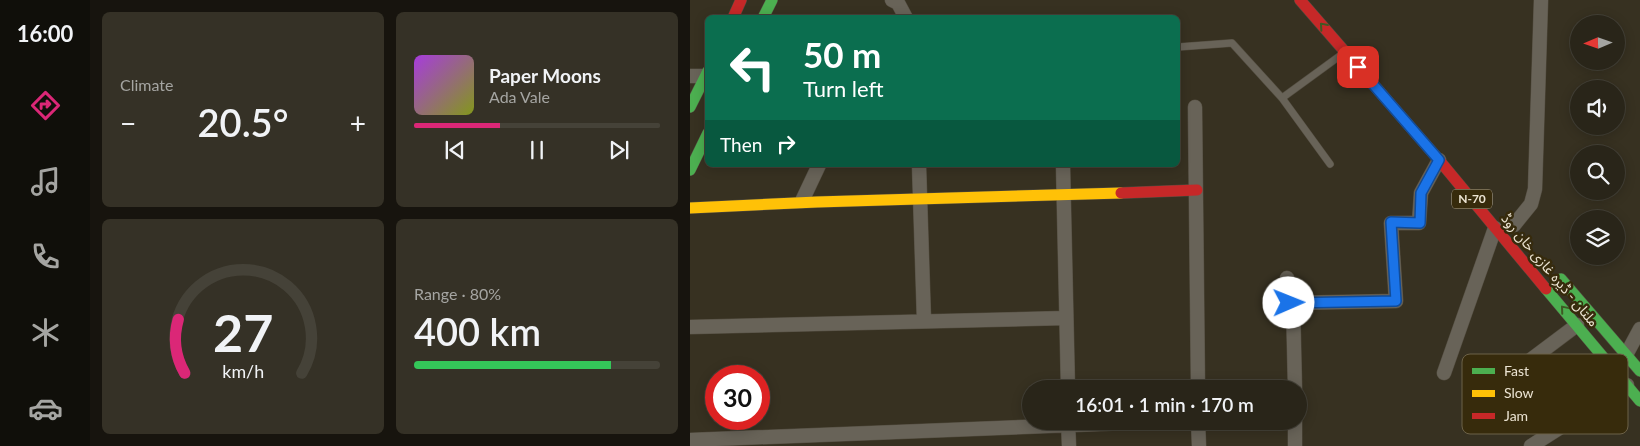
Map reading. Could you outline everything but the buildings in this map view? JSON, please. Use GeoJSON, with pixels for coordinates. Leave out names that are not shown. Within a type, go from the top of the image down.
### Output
{"type":"FeatureCollection","features":[{"type":"Feature","properties":{"kind":"main road"},"geometry":{"type":"LineString","coordinates":[[734,15],[741,0]]}},
{"type":"Feature","properties":{"kind":"main road"},"geometry":{"type":"LineString","coordinates":[[764,15],[772,0]]}},
{"type":"Feature","properties":{"kind":"main road","name":"ملتان - ڈیرہ غازی خان روڈ"},"geometry":{"type":"LineString","coordinates":[[1300,0],[1436,157],[1601,354]]}},
{"type":"Feature","properties":{"kind":"main road"},"geometry":{"type":"LineString","coordinates":[[690,107],[705,78]]}},
{"type":"Feature","properties":{"kind":"main road"},"geometry":{"type":"LineString","coordinates":[[690,170],[705,139]]}},
{"type":"Feature","properties":{"kind":"main road"},"geometry":{"type":"LineString","coordinates":[[1436,157],[1445,144]]}},
{"type":"Feature","properties":{"kind":"main road"},"geometry":{"type":"LineString","coordinates":[[690,208],[802,202],[1063,196],[1197,190]]}},
{"type":"Feature","properties":{"kind":"main road","name":"ملتان - ڈیرہ غازی خان روڈ"},"geometry":{"type":"LineString","coordinates":[[1551,268],[1625,354]]}},
{"type":"Feature","properties":{"kind":"main road","name":"ملتان - ڈیرہ غازی خان روڈ"},"geometry":{"type":"LineString","coordinates":[[1628,357],[1640,371]]}},
{"type":"Feature","properties":{"kind":"main road","name":"ملتان - ڈیرہ غازی خان روڈ"},"geometry":{"type":"LineString","coordinates":[[1628,386],[1640,400]]}},
{"type":"Feature","properties":{"kind":"street"},"geometry":{"type":"LineString","coordinates":[[1514,225],[1531,204],[1536,189],[1541,0]]}},
{"type":"Feature","properties":{"kind":"street"},"geometry":{"type":"LineString","coordinates":[[892,15],[896,1]]}},
{"type":"Feature","properties":{"kind":"street"},"geometry":{"type":"LineString","coordinates":[[896,1],[904,15]]}},
{"type":"Feature","properties":{"kind":"street"},"geometry":{"type":"LineString","coordinates":[[690,76],[705,74]]}},
{"type":"Feature","properties":{"kind":"street"},"geometry":{"type":"LineString","coordinates":[[1195,107],[1198,380]]}},
{"type":"Feature","properties":{"kind":"street"},"geometry":{"type":"LineString","coordinates":[[1287,278],[1289,303],[1396,301],[1391,222],[1420,223],[1421,193],[1436,157]]}},
{"type":"Feature","properties":{"kind":"street"},"geometry":{"type":"LineString","coordinates":[[802,202],[818,167]]}},
{"type":"Feature","properties":{"kind":"street"},"geometry":{"type":"LineString","coordinates":[[919,167],[924,321]]}},
{"type":"Feature","properties":{"kind":"street"},"geometry":{"type":"LineString","coordinates":[[1063,167],[1068,380]]}},
{"type":"Feature","properties":{"kind":"street"},"geometry":{"type":"LineString","coordinates":[[1444,373],[1496,228]]}},
{"type":"Feature","properties":{"kind":"street"},"geometry":{"type":"LineString","coordinates":[[1293,303],[1294,380]]}},
{"type":"Feature","properties":{"kind":"street"},"geometry":{"type":"LineString","coordinates":[[690,327],[1066,318]]}},
{"type":"Feature","properties":{"kind":"street"},"geometry":{"type":"LineString","coordinates":[[1538,354],[1576,325]]}},
{"type":"Feature","properties":{"kind":"street"},"geometry":{"type":"LineString","coordinates":[[1627,354],[1640,329]]}},
{"type":"Feature","properties":{"kind":"street"},"geometry":{"type":"LineString","coordinates":[[690,440],[911,439],[1022,428]]}},
{"type":"Feature","properties":{"kind":"street"},"geometry":{"type":"LineString","coordinates":[[1068,430],[1069,446]]}},
{"type":"Feature","properties":{"kind":"street"},"geometry":{"type":"LineString","coordinates":[[1198,430],[1199,446]]}},
{"type":"Feature","properties":{"kind":"street"},"geometry":{"type":"LineString","coordinates":[[1295,430],[1295,446]]}},
{"type":"Feature","properties":{"kind":"street"},"geometry":{"type":"LineString","coordinates":[[1531,446],[1550,434]]}},
{"type":"Feature","properties":{"kind":"lane"},"geometry":{"type":"LineString","coordinates":[[1180,47],[1232,43],[1282,98],[1330,164]]}},
{"type":"Feature","properties":{"kind":"lane"},"geometry":{"type":"LineString","coordinates":[[1282,98],[1346,52]]}},
{"type":"Feature","properties":{"kind":"traffic: fast"},"geometry":{"type":"LineString","coordinates":[[764,15],[772,0]]}},
{"type":"Feature","properties":{"kind":"traffic: fast"},"geometry":{"type":"LineString","coordinates":[[690,107],[705,77]]}},
{"type":"Feature","properties":{"kind":"traffic: fast"},"geometry":{"type":"LineString","coordinates":[[690,170],[705,139]]}},
{"type":"Feature","properties":{"kind":"traffic: fast"},"geometry":{"type":"LineString","coordinates":[[1561,279],[1625,354]]}},
{"type":"Feature","properties":{"kind":"traffic: fast"},"geometry":{"type":"LineString","coordinates":[[1546,289],[1601,354]]}},
{"type":"Feature","properties":{"kind":"traffic: fast"},"geometry":{"type":"LineString","coordinates":[[1628,357],[1640,371]]}},
{"type":"Feature","properties":{"kind":"traffic: fast"},"geometry":{"type":"LineString","coordinates":[[1628,387],[1640,401]]}},
{"type":"Feature","properties":{"kind":"traffic: slow"},"geometry":{"type":"LineString","coordinates":[[690,208],[817,202],[1121,193]]}},
{"type":"Feature","properties":{"kind":"traffic: jam"},"geometry":{"type":"LineString","coordinates":[[734,15],[741,0]]}},
{"type":"Feature","properties":{"kind":"traffic: jam"},"geometry":{"type":"LineString","coordinates":[[1300,0],[1439,160],[1546,289]]}},
{"type":"Feature","properties":{"kind":"traffic: jam"},"geometry":{"type":"LineString","coordinates":[[1121,193],[1197,190]]}},
{"type":"Feature","properties":{"kind":"route"},"geometry":{"type":"LineString","coordinates":[[1289,303],[1396,301],[1391,222],[1420,223],[1421,193],[1439,160],[1358,67]]}}]}
